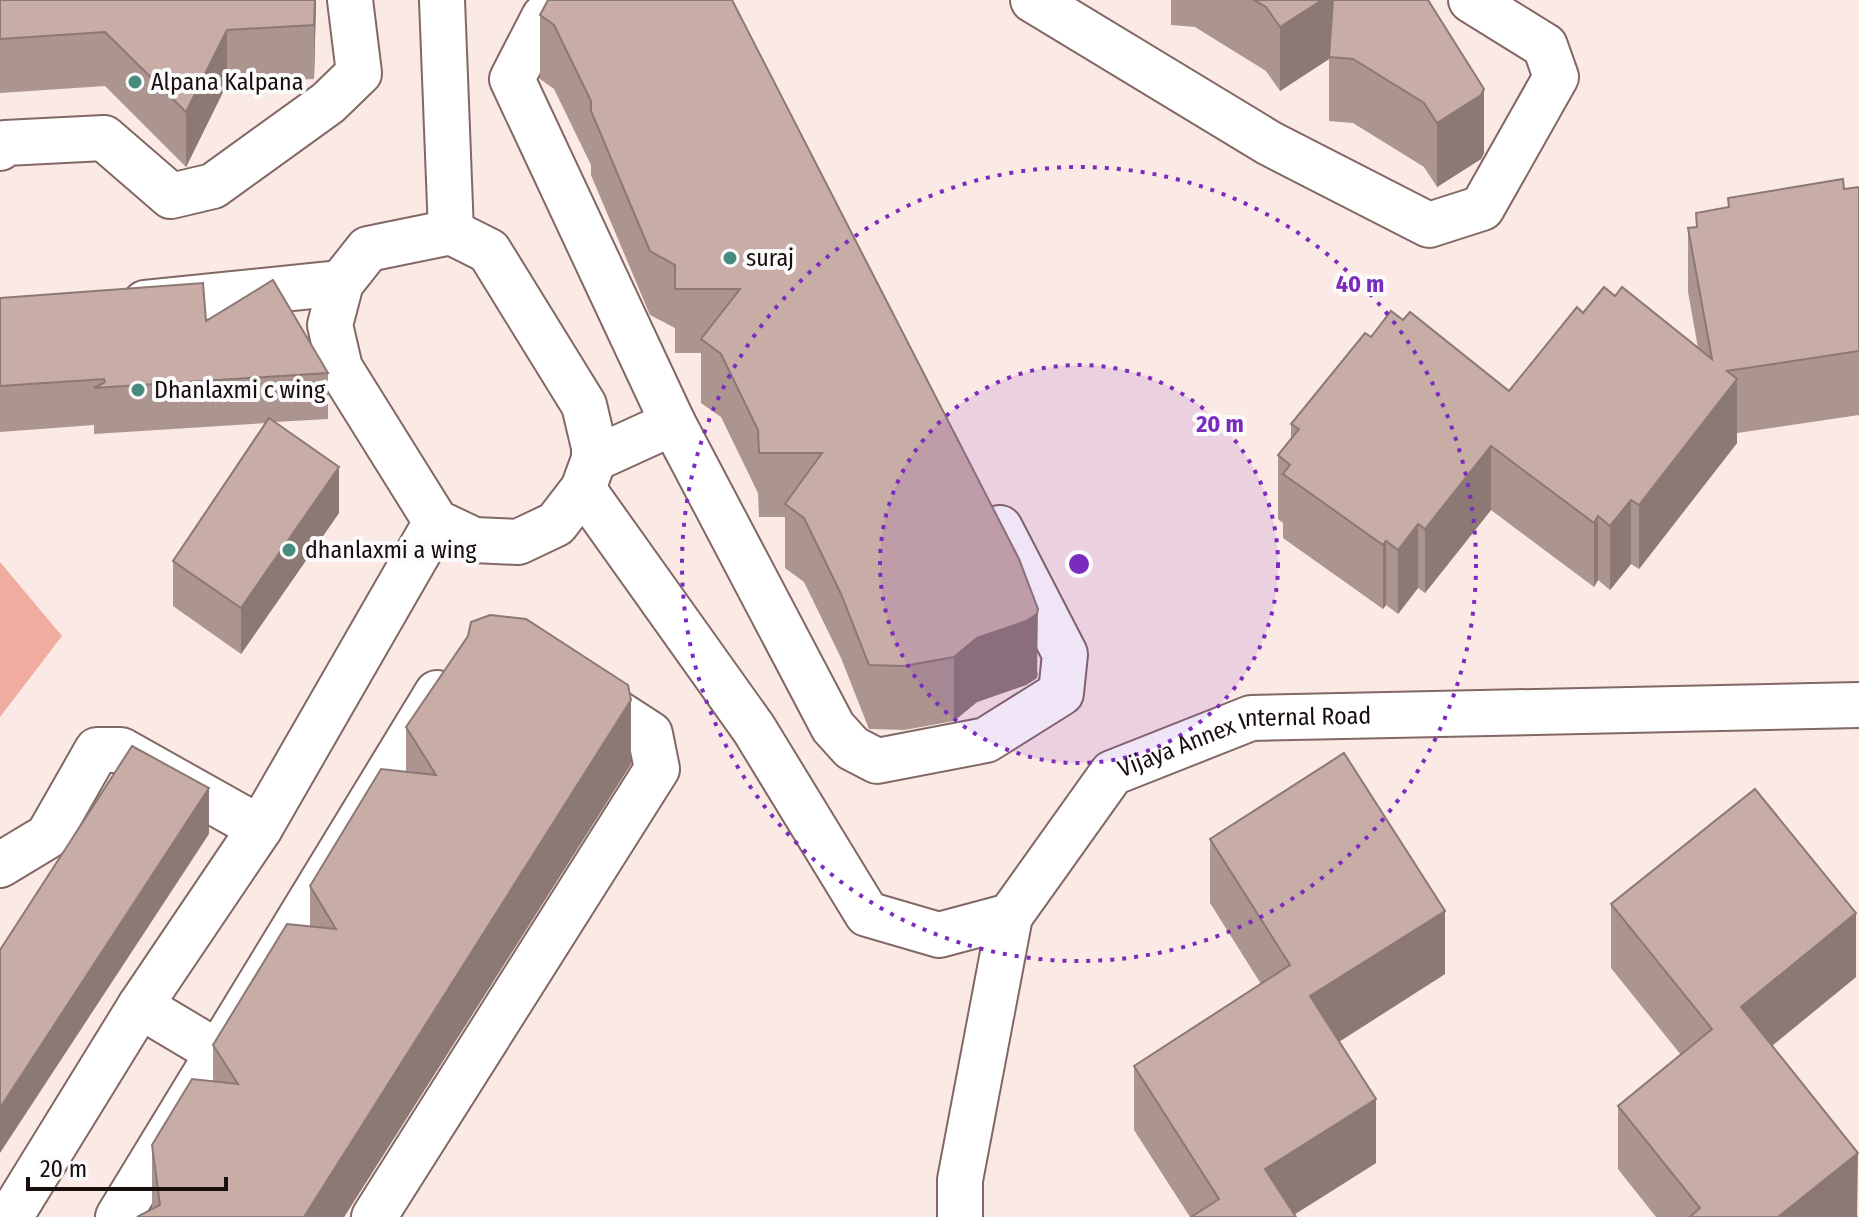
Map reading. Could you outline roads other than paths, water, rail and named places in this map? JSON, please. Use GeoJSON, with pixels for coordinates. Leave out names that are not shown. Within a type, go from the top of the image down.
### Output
{"type":"FeatureCollection","features":[{"type":"Feature","properties":{"kind":"street"},"geometry":{"type":"LineString","coordinates":[[0,148],[5,143],[104,138],[171,196],[213,186],[328,103],[359,73],[350,0]]}},
{"type":"Feature","properties":{"kind":"street"},"geometry":{"type":"LineString","coordinates":[[442,0],[451,232]]}},
{"type":"Feature","properties":{"kind":"street"},"geometry":{"type":"LineString","coordinates":[[577,0],[544,17],[512,79],[673,423],[833,727],[852,748],[877,761],[986,740],[1061,693],[1065,654],[979,487]]}},
{"type":"Feature","properties":{"kind":"street"},"geometry":{"type":"LineString","coordinates":[[1033,0],[1269,143],[1429,225],[1482,208],[1556,77],[1545,46],[1471,0]]}},
{"type":"Feature","properties":{"kind":"street"},"geometry":{"type":"LineString","coordinates":[[451,232],[489,251],[584,405],[594,447],[589,474],[556,524],[518,542],[474,540],[436,522],[340,368],[330,325],[341,283],[368,249],[451,232]]}},
{"type":"Feature","properties":{"kind":"street"},"geometry":{"type":"LineString","coordinates":[[109,306],[341,283]]}},
{"type":"Feature","properties":{"kind":"street"},"geometry":{"type":"LineString","coordinates":[[589,474],[673,423]]}},
{"type":"Feature","properties":{"kind":"street"},"geometry":{"type":"LineString","coordinates":[[589,474],[754,729],[867,914],[939,935],[1010,916]]}},
{"type":"Feature","properties":{"kind":"street"},"geometry":{"type":"LineString","coordinates":[[10,1217],[140,1006],[260,828],[436,522]]}},
{"type":"Feature","properties":{"kind":"street"},"geometry":{"type":"LineString","coordinates":[[118,1217],[454,665],[466,661]]}},
{"type":"Feature","properties":{"kind":"street"},"geometry":{"type":"LineString","coordinates":[[374,1217],[657,769],[650,734],[552,670]]}},
{"type":"Feature","properties":{"kind":"street","name":"Vijaya Annex Internal Road"},"geometry":{"type":"LineString","coordinates":[[960,1217],[960,1180],[1010,916],[1112,773],[1251,718],[1859,705]]}},
{"type":"Feature","properties":{"kind":"street"},"geometry":{"type":"LineString","coordinates":[[0,865],[48,836],[97,750],[121,750],[260,828]]}},
{"type":"Feature","properties":{"kind":"street"},"geometry":{"type":"LineString","coordinates":[[140,1006],[219,1053]]}},
{"type":"Feature","properties":{"kind":"place","name":"Alpana Kalpana"},"geometry":{"type":"Point","coordinates":[135,82]}},
{"type":"Feature","properties":{"kind":"place","name":"suraj"},"geometry":{"type":"Point","coordinates":[730,258]}},
{"type":"Feature","properties":{"kind":"place","name":"Dhanlaxmi c wing"},"geometry":{"type":"Point","coordinates":[138,390]}},
{"type":"Feature","properties":{"kind":"place","name":"dhanlaxmi a wing"},"geometry":{"type":"Point","coordinates":[289,550]}}]}
